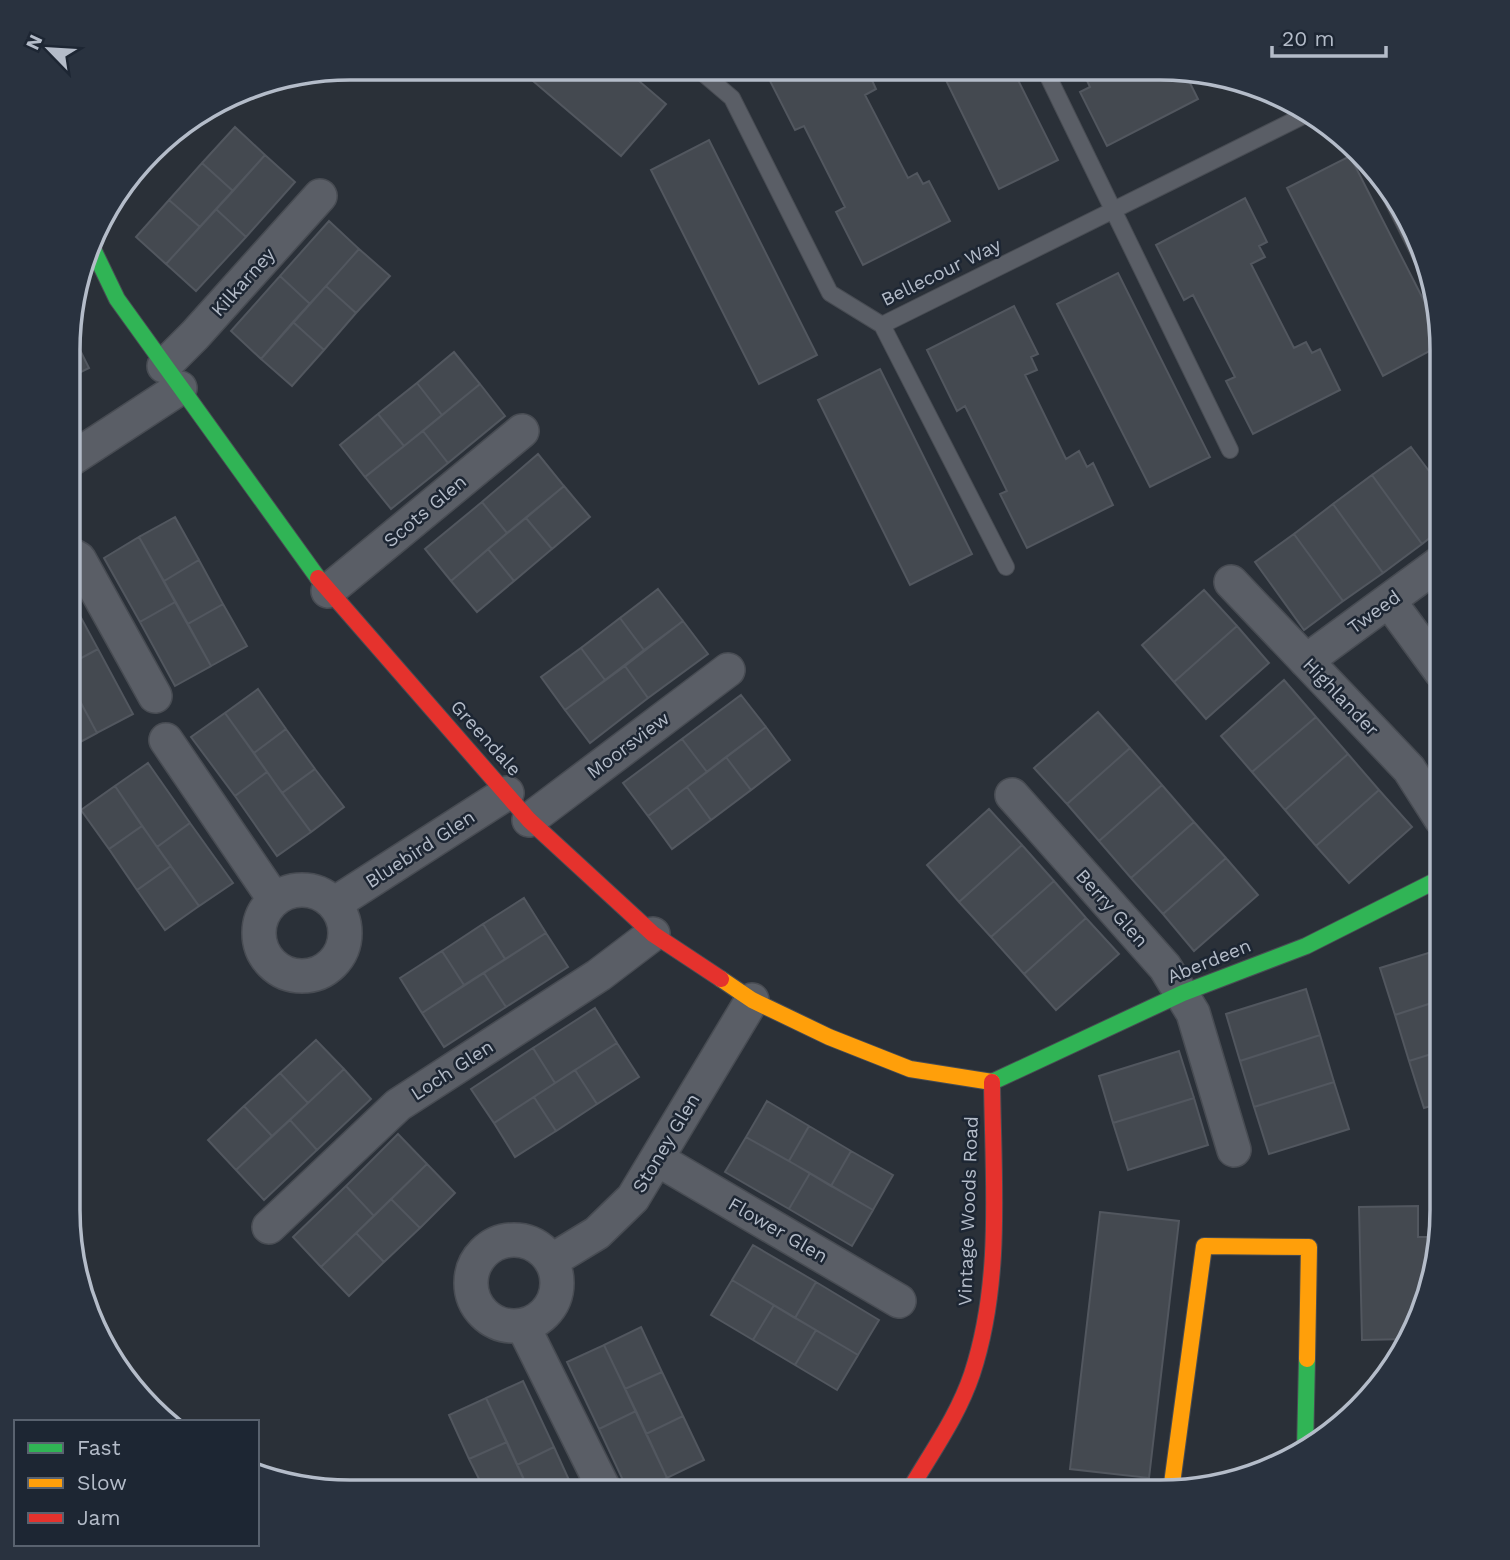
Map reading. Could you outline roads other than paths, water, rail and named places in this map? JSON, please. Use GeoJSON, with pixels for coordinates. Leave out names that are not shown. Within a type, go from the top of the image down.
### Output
{"type":"FeatureCollection","features":[{"type":"Feature","properties":{"kind":"street","name":"Kilkarney"},"geometry":{"type":"LineString","coordinates":[[80,452],[172,377],[195,335],[320,196]]}},
{"type":"Feature","properties":{"kind":"street","name":"Greendale"},"geometry":{"type":"LineString","coordinates":[[97,258],[117,299],[302,560],[529,820],[653,934],[752,1000],[829,1037],[910,1069],[992,1082]]}},
{"type":"Feature","properties":{"kind":"street","name":"Scots Glen"},"geometry":{"type":"LineString","coordinates":[[328,592],[522,431]]}},
{"type":"Feature","properties":{"kind":"street"},"geometry":{"type":"LineString","coordinates":[[80,561],[155,696]]}},
{"type":"Feature","properties":{"kind":"street","name":"Tweed"},"geometry":{"type":"LineString","coordinates":[[1306,661],[1430,570]]}},
{"type":"Feature","properties":{"kind":"street","name":"Highlander"},"geometry":{"type":"LineString","coordinates":[[1231,582],[1409,769],[1430,802]]}},
{"type":"Feature","properties":{"kind":"street"},"geometry":{"type":"LineString","coordinates":[[1389,601],[1430,657]]}},
{"type":"Feature","properties":{"kind":"street","name":"Moorsview"},"geometry":{"type":"LineString","coordinates":[[529,820],[728,670]]}},
{"type":"Feature","properties":{"kind":"street"},"geometry":{"type":"LineString","coordinates":[[166,740],[274,899]]}},
{"type":"Feature","properties":{"kind":"street","name":"Bluebird Glen"},"geometry":{"type":"LineString","coordinates":[[334,904],[507,793]]}},
{"type":"Feature","properties":{"kind":"street","name":"Berry Glen"},"geometry":{"type":"LineString","coordinates":[[1012,795],[1164,967],[1183,993],[1193,1013],[1234,1150]]}},
{"type":"Feature","properties":{"kind":"street","name":"Aberdeen"},"geometry":{"type":"LineString","coordinates":[[992,1082],[1183,993],[1306,946],[1430,883]]}},
{"type":"Feature","properties":{"kind":"street"},"geometry":{"type":"LineString","coordinates":[[308,890],[323,895],[334,904],[342,917],[343,947],[324,970],[295,976],[281,971],[269,962],[261,949],[258,934],[260,919],[274,899],[293,891],[308,890]]}},
{"type":"Feature","properties":{"kind":"street","name":"Loch Glen"},"geometry":{"type":"LineString","coordinates":[[269,1227],[398,1105],[599,975],[653,934]]}},
{"type":"Feature","properties":{"kind":"street","name":"Stoney Glen"},"geometry":{"type":"LineString","coordinates":[[551,1261],[597,1233],[633,1198],[752,1000]]}},
{"type":"Feature","properties":{"kind":"street","name":"Vintage Woods Road"},"geometry":{"type":"LineString","coordinates":[[915,1480],[971,1377],[985,1331],[992,1250],[992,1082]]}},
{"type":"Feature","properties":{"kind":"street","name":"Flower Glen"},"geometry":{"type":"LineString","coordinates":[[657,1159],[899,1301]]}},
{"type":"Feature","properties":{"kind":"street"},"geometry":{"type":"LineString","coordinates":[[506,1240],[535,1245],[551,1261],[558,1282],[555,1297],[548,1310],[523,1326],[500,1324],[481,1312],[470,1284],[473,1269],[480,1256],[491,1246],[506,1240]]}},
{"type":"Feature","properties":{"kind":"street"},"geometry":{"type":"LineString","coordinates":[[1173,1479],[1204,1246],[1309,1247],[1305,1437]]}},
{"type":"Feature","properties":{"kind":"street"},"geometry":{"type":"LineString","coordinates":[[523,1326],[600,1480]]}},
{"type":"Feature","properties":{"kind":"lane","name":"Bellecour Way"},"geometry":{"type":"LineString","coordinates":[[711,80],[732,98],[830,293],[882,324],[1298,119]]}},
{"type":"Feature","properties":{"kind":"lane"},"geometry":{"type":"LineString","coordinates":[[1050,80],[1230,450]]}},
{"type":"Feature","properties":{"kind":"lane"},"geometry":{"type":"LineString","coordinates":[[882,324],[1006,567]]}}]}
